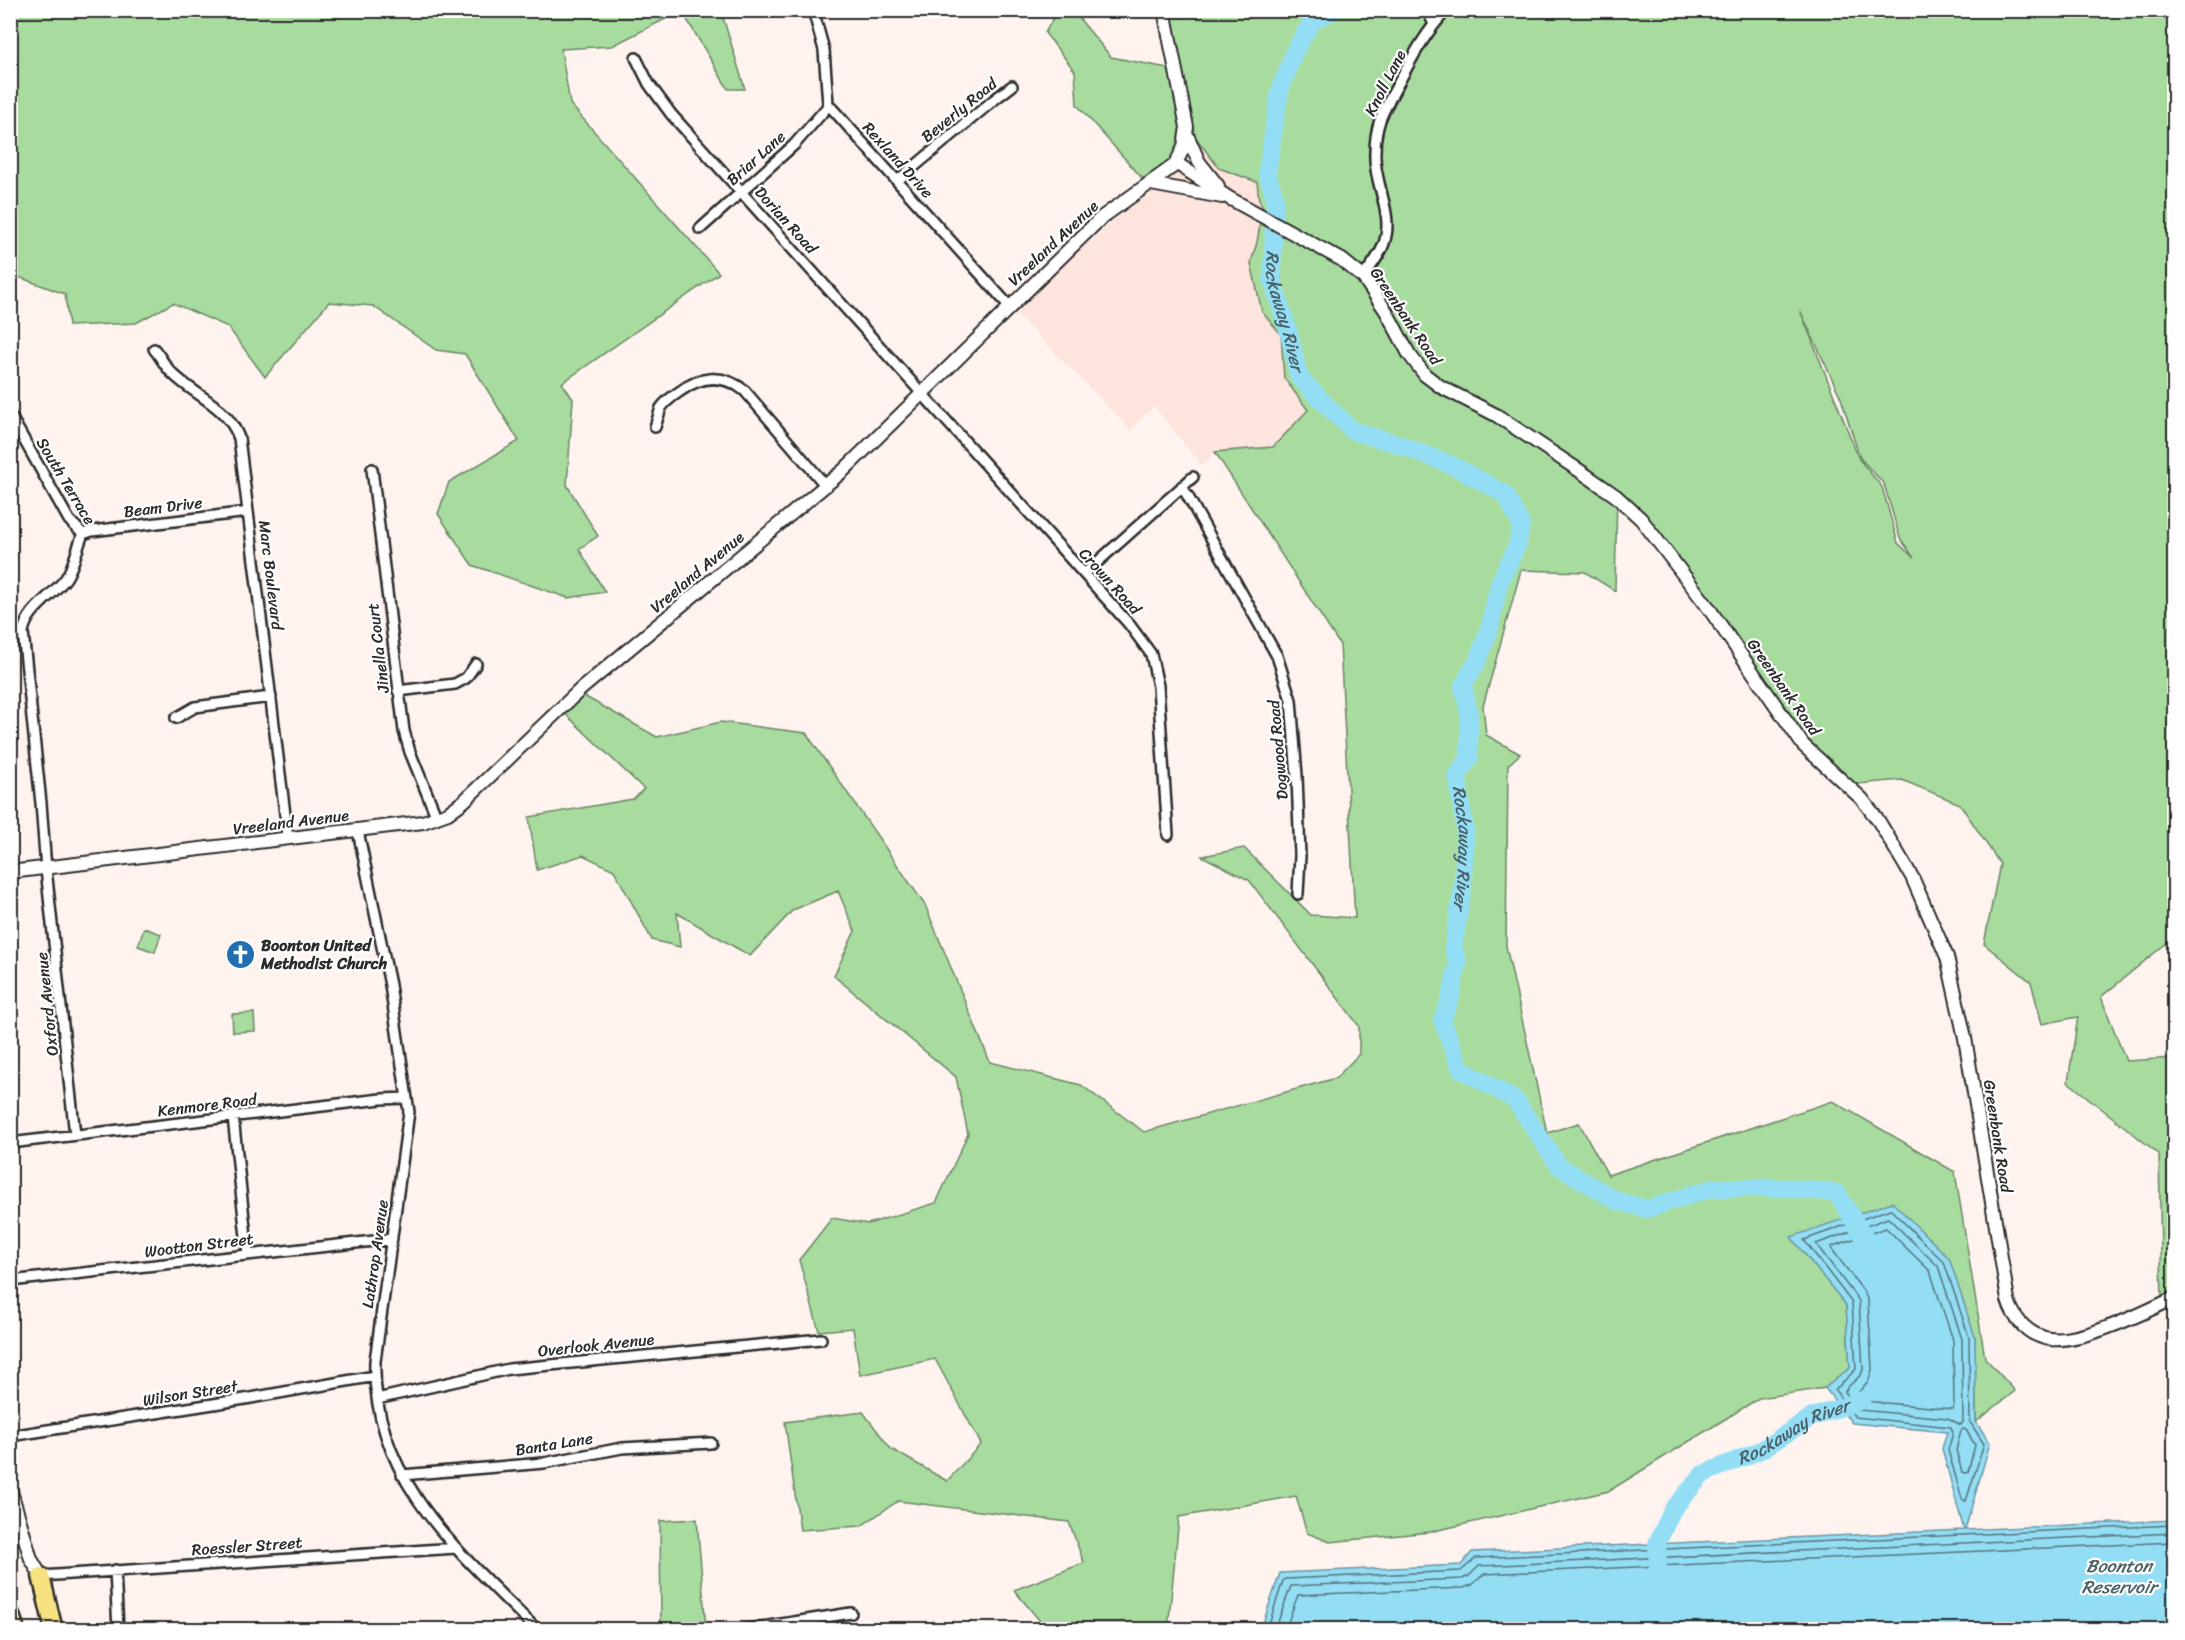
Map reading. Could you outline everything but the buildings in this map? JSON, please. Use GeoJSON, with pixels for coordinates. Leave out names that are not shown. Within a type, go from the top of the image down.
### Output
{"type":"FeatureCollection","features":[{"type":"Feature","properties":{"kind":"highway"},"geometry":{"type":"LineString","coordinates":[[41,1576],[54,1629]]}},
{"type":"Feature","properties":{"kind":"highway"},"geometry":{"type":"LineString","coordinates":[[10,1612],[16,1629]]}},
{"type":"Feature","properties":{"kind":"street"},"geometry":{"type":"LineString","coordinates":[[813,10],[824,50],[829,105]]}},
{"type":"Feature","properties":{"kind":"street"},"geometry":{"type":"LineString","coordinates":[[1164,10],[1185,111],[1184,147],[1176,163]]}},
{"type":"Feature","properties":{"kind":"street"},"geometry":{"type":"LineString","coordinates":[[1427,10],[1434,24]]}},
{"type":"Feature","properties":{"kind":"street","name":"Knoll Lane"},"geometry":{"type":"LineString","coordinates":[[1363,277],[1383,248],[1388,233],[1387,215],[1375,164],[1380,120],[1403,74],[1434,24],[1447,10]]}},
{"type":"Feature","properties":{"kind":"street","name":"Dorian Road"},"geometry":{"type":"LineString","coordinates":[[636,58],[649,84],[671,114],[922,395]]}},
{"type":"Feature","properties":{"kind":"street","name":"Beverly Road"},"geometry":{"type":"LineString","coordinates":[[897,181],[994,99],[1012,87]]}},
{"type":"Feature","properties":{"kind":"street","name":"Rexland Drive"},"geometry":{"type":"LineString","coordinates":[[829,105],[1010,306]]}},
{"type":"Feature","properties":{"kind":"street","name":"Briar Lane"},"geometry":{"type":"LineString","coordinates":[[700,229],[794,145],[829,105]]}},
{"type":"Feature","properties":{"kind":"street","name":"Greenbank Road"},"geometry":{"type":"LineString","coordinates":[[1186,132],[1199,162],[1211,180],[1229,198]]}},
{"type":"Feature","properties":{"kind":"street","name":"Greenbank Road"},"geometry":{"type":"LineString","coordinates":[[1176,163],[1229,198],[1325,249],[1363,277],[1386,311],[1409,354],[1425,375],[1441,387],[1496,415],[1600,484],[1641,519],[1727,633],[1803,745],[1862,799],[1896,848],[1923,898],[1937,932],[1955,991],[1965,1038],[2008,1300],[2017,1319],[2026,1329],[2038,1335],[2050,1339],[2064,1339],[2107,1327],[2175,1298]]}},
{"type":"Feature","properties":{"kind":"street","name":"Vreeland Avenue"},"geometry":{"type":"LineString","coordinates":[[10,872],[358,831],[423,822],[448,813],[472,794],[581,689],[844,470],[1101,218],[1151,184],[1176,163]]}},
{"type":"Feature","properties":{"kind":"street","name":"Greenbank Road"},"geometry":{"type":"LineString","coordinates":[[1151,184],[1229,198]]}},
{"type":"Feature","properties":{"kind":"street","name":"Marc Boulevard"},"geometry":{"type":"LineString","coordinates":[[154,349],[172,373],[216,406],[234,426],[242,451],[288,839]]}},
{"type":"Feature","properties":{"kind":"street"},"geometry":{"type":"LineString","coordinates":[[655,427],[662,406],[695,381],[708,378],[728,381],[745,391],[826,486]]}},
{"type":"Feature","properties":{"kind":"street","name":"Crown Road"},"geometry":{"type":"LineString","coordinates":[[922,395],[1129,624],[1151,654],[1158,686],[1168,835]]}},
{"type":"Feature","properties":{"kind":"street","name":"South Terrace"},"geometry":{"type":"LineString","coordinates":[[10,415],[69,520],[83,534],[69,573],[31,614],[24,625],[23,632],[46,869]]}},
{"type":"Feature","properties":{"kind":"street","name":"Jinella Court"},"geometry":{"type":"LineString","coordinates":[[372,469],[404,731],[436,818]]}},
{"type":"Feature","properties":{"kind":"street"},"geometry":{"type":"LineString","coordinates":[[1084,574],[1193,477]]}},
{"type":"Feature","properties":{"kind":"street","name":"Dogwood Road"},"geometry":{"type":"LineString","coordinates":[[1182,486],[1277,656],[1291,700],[1300,856],[1298,894]]}},
{"type":"Feature","properties":{"kind":"street","name":"Beam Drive"},"geometry":{"type":"LineString","coordinates":[[83,534],[248,512]]}},
{"type":"Feature","properties":{"kind":"street"},"geometry":{"type":"LineString","coordinates":[[398,690],[455,684],[466,678],[476,664]]}},
{"type":"Feature","properties":{"kind":"street"},"geometry":{"type":"LineString","coordinates":[[176,718],[195,707],[271,697]]}},
{"type":"Feature","properties":{"kind":"street","name":"Lathrop Avenue"},"geometry":{"type":"LineString","coordinates":[[358,831],[390,985],[409,1112],[375,1376],[377,1400],[389,1446],[402,1474],[426,1512],[456,1548],[537,1629]]}},
{"type":"Feature","properties":{"kind":"street","name":"Oxford Avenue"},"geometry":{"type":"LineString","coordinates":[[46,869],[75,1136]]}},
{"type":"Feature","properties":{"kind":"street","name":"Kenmore Road"},"geometry":{"type":"LineString","coordinates":[[10,1143],[381,1099],[407,1098]]}},
{"type":"Feature","properties":{"kind":"street"},"geometry":{"type":"LineString","coordinates":[[233,1117],[248,1255]]}},
{"type":"Feature","properties":{"kind":"street","name":"Wootton Street"},"geometry":{"type":"LineString","coordinates":[[10,1281],[392,1239]]}},
{"type":"Feature","properties":{"kind":"street","name":"Overlook Avenue"},"geometry":{"type":"LineString","coordinates":[[377,1400],[509,1369],[821,1339]]}},
{"type":"Feature","properties":{"kind":"street","name":"Wilson Street"},"geometry":{"type":"LineString","coordinates":[[10,1436],[375,1376]]}},
{"type":"Feature","properties":{"kind":"street","name":"Banta Lane"},"geometry":{"type":"LineString","coordinates":[[402,1474],[544,1464],[622,1448],[711,1443]]}},
{"type":"Feature","properties":{"kind":"street"},"geometry":{"type":"LineString","coordinates":[[10,1488],[31,1559],[41,1576]]}},
{"type":"Feature","properties":{"kind":"street","name":"Roessler Street"},"geometry":{"type":"LineString","coordinates":[[41,1576],[456,1548]]}},
{"type":"Feature","properties":{"kind":"street"},"geometry":{"type":"LineString","coordinates":[[115,1570],[118,1629]]}},
{"type":"Feature","properties":{"kind":"street"},"geometry":{"type":"LineString","coordinates":[[742,1629],[851,1613]]}},
{"type":"Feature","properties":{"kind":"shaded area"},"geometry":{"type":"Polygon","coordinates":[[[1190,129],[1219,168],[1257,181],[1259,200],[1263,208],[1251,263],[1262,312],[1281,334],[1284,378],[1308,410],[1273,447],[1215,452],[1202,466],[1154,406],[1131,430],[1012,309],[1151,188],[1190,129]]]}},
{"type":"Feature","properties":{"kind":"green space"},"geometry":{"type":"Polygon","coordinates":[[[11,10],[681,11],[612,46],[561,49],[570,104],[719,273],[562,383],[573,399],[567,485],[598,536],[579,549],[605,592],[568,598],[472,565],[438,514],[449,482],[519,441],[465,354],[436,350],[373,306],[329,302],[265,377],[228,327],[173,303],[136,323],[69,326],[65,294],[11,275],[11,10]]]}},
{"type":"Feature","properties":{"kind":"green space"},"geometry":{"type":"Polygon","coordinates":[[[682,11],[721,11],[745,89],[728,89],[682,11]]]}},
{"type":"Feature","properties":{"kind":"green space"},"geometry":{"type":"Polygon","coordinates":[[[1057,11],[1073,11],[1111,57],[1178,70],[1166,11],[2174,11],[2174,937],[2101,997],[2126,1061],[2174,1058],[2174,1301],[2162,1304],[2159,1154],[2068,1082],[2078,1017],[2042,1024],[2031,982],[1984,944],[2000,864],[1960,804],[1902,780],[1846,785],[1815,757],[1617,492],[1615,591],[1585,572],[1521,570],[1483,706],[1486,735],[1520,754],[1508,765],[1506,946],[1547,1133],[1579,1123],[1608,1175],[1833,1101],[1955,1172],[1985,1358],[2015,1391],[1976,1422],[1975,1337],[1792,1237],[1846,1305],[1850,1368],[1825,1388],[1759,1398],[1609,1491],[1430,1532],[1330,1542],[1307,1533],[1296,1496],[1179,1517],[1168,1629],[1045,1629],[1014,1590],[1084,1563],[1069,1522],[898,1501],[861,1526],[800,1530],[785,1422],[863,1412],[891,1449],[947,1481],[981,1444],[935,1359],[860,1375],[853,1328],[819,1331],[799,1260],[832,1218],[868,1224],[936,1203],[968,1134],[956,1077],[834,976],[855,931],[838,891],[793,910],[750,956],[677,913],[680,947],[652,940],[614,870],[583,855],[537,870],[529,817],[633,799],[644,789],[557,706],[575,691],[657,737],[721,722],[806,733],[925,905],[990,1062],[1081,1085],[1144,1132],[1336,1078],[1359,1054],[1359,1026],[1249,880],[1202,856],[1244,848],[1311,915],[1355,918],[1340,645],[1215,452],[1273,447],[1308,410],[1284,378],[1281,334],[1262,312],[1251,263],[1263,208],[1259,200],[1257,182],[1219,168],[1190,130],[1151,188],[1077,105],[1075,71],[1045,33],[1057,11]],[[1800,310],[1859,459],[1882,487],[1898,543],[1914,558],[1900,538],[1884,484],[1860,458],[1841,398],[1800,310]]]}},
{"type":"Feature","properties":{"kind":"green space"},"geometry":{"type":"Polygon","coordinates":[[[144,928],[161,934],[155,952],[138,946],[144,928]]]}},
{"type":"Feature","properties":{"kind":"green space"},"geometry":{"type":"Polygon","coordinates":[[[254,1013],[255,1031],[233,1032],[232,1014],[254,1013]]]}},
{"type":"Feature","properties":{"kind":"green space"},"geometry":{"type":"Polygon","coordinates":[[[697,1519],[706,1629],[661,1629],[660,1521],[697,1519]]]}},
{"type":"Feature","properties":{"kind":"green space"},"geometry":{"type":"Polygon","coordinates":[[[791,1620],[792,1629],[706,1629],[791,1620]]]}},
{"type":"Feature","properties":{"kind":"water","name":"Boonton Reservoir"},"geometry":{"type":"Polygon","coordinates":[[[1892,1202],[1949,1258],[1975,1337],[1976,1422],[1990,1443],[1965,1530],[2174,1520],[2174,1629],[1261,1629],[1280,1573],[1461,1565],[1472,1552],[1964,1530],[1942,1449],[1947,1432],[1852,1423],[1825,1388],[1850,1368],[1846,1305],[1791,1237],[1892,1202]]]}},
{"type":"Feature","properties":{"kind":"waterway","name":"Rockaway River"},"geometry":{"type":"LineString","coordinates":[[1334,10],[1313,20],[1295,50],[1280,90],[1267,172],[1275,198],[1272,279],[1289,333],[1299,377],[1353,431],[1395,443],[1454,466],[1505,494],[1521,524],[1518,543],[1499,584],[1489,630],[1477,662],[1463,685],[1469,713],[1469,759],[1457,775],[1465,830],[1463,887],[1453,948],[1458,962],[1450,1000],[1442,1020],[1461,1069],[1515,1100],[1559,1166],[1617,1201],[1647,1209],[1712,1188],[1788,1188],[1837,1193],[1864,1237]]}},
{"type":"Feature","properties":{"kind":"waterway","name":"Rockaway River"},"geometry":{"type":"LineString","coordinates":[[1658,1567],[1657,1543],[1673,1509],[1703,1474],[1761,1450],[1810,1418],[1862,1400]]}},
{"type":"Feature","properties":{"kind":"place","name":"Boonton United Methodist Church"},"geometry":{"type":"Point","coordinates":[240,954]}}]}
